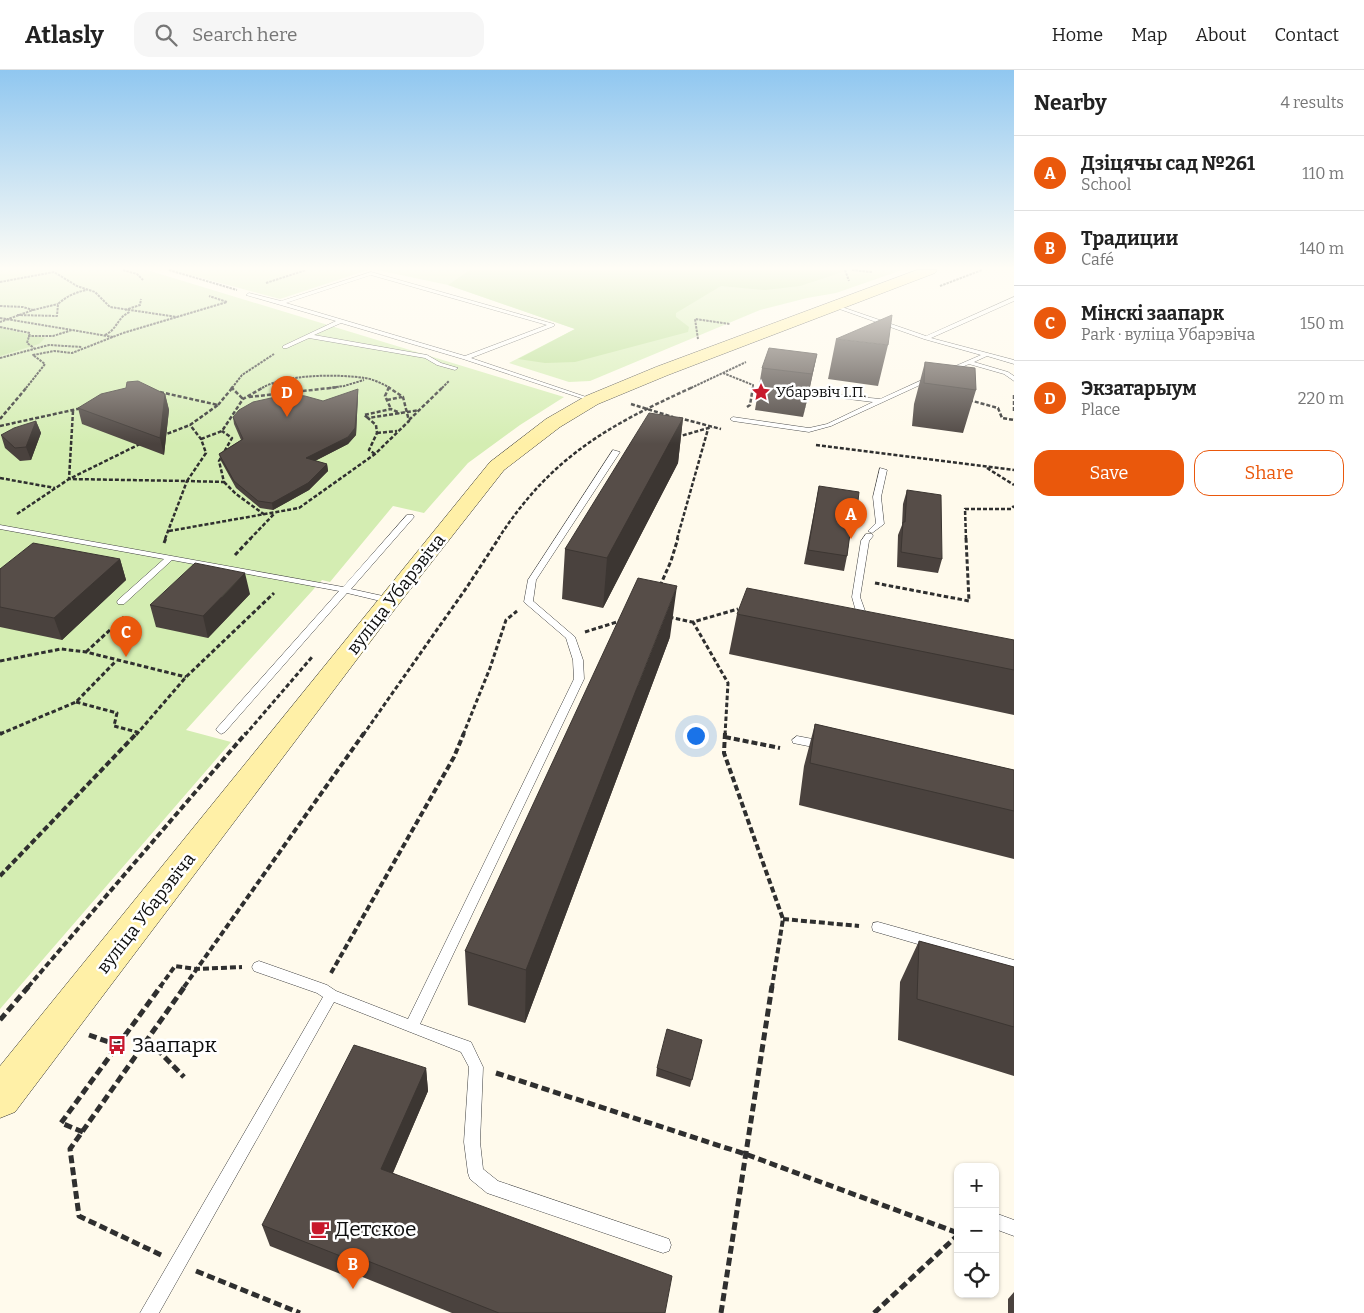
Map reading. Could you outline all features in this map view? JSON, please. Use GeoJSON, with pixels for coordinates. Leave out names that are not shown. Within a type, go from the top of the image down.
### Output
{"type":"FeatureCollection","features":[{"type":"Feature","properties":{"kind":"main road","name":"вуліца Убарэвіча"},"geometry":{"type":"LineString","coordinates":[[0,1098],[497,466],[553,423],[592,400],[776,328]]}},
{"type":"Feature","properties":{"kind":"lane"},"geometry":{"type":"LineString","coordinates":[[285,347],[325,328]]}},
{"type":"Feature","properties":{"kind":"lane"},"geometry":{"type":"LineString","coordinates":[[364,328],[465,358],[592,400]]}},
{"type":"Feature","properties":{"kind":"lane"},"geometry":{"type":"LineString","coordinates":[[465,358],[544,328]]}},
{"type":"Feature","properties":{"kind":"lane"},"geometry":{"type":"LineString","coordinates":[[897,328],[926,338],[1014,362]]}},
{"type":"Feature","properties":{"kind":"lane"},"geometry":{"type":"LineString","coordinates":[[926,338],[948,328]]}},
{"type":"Feature","properties":{"kind":"lane"},"geometry":{"type":"LineString","coordinates":[[307,336],[417,355],[456,371],[474,362]]}},
{"type":"Feature","properties":{"kind":"lane"},"geometry":{"type":"LineString","coordinates":[[733,419],[809,430],[829,425],[987,354]]}},
{"type":"Feature","properties":{"kind":"lane"},"geometry":{"type":"LineString","coordinates":[[969,362],[1006,374],[1014,379]]}},
{"type":"Feature","properties":{"kind":"lane"},"geometry":{"type":"LineString","coordinates":[[832,394],[879,401]]}},
{"type":"Feature","properties":{"kind":"lane"},"geometry":{"type":"LineString","coordinates":[[412,1027],[579,679],[578,660],[570,637],[528,602],[532,580],[616,452]]}},
{"type":"Feature","properties":{"kind":"lane"},"geometry":{"type":"LineString","coordinates":[[867,633],[856,597],[865,540],[880,524],[877,496],[883,470]]}},
{"type":"Feature","properties":{"kind":"lane"},"geometry":{"type":"LineString","coordinates":[[221,730],[410,517]]}},
{"type":"Feature","properties":{"kind":"lane"},"geometry":{"type":"LineString","coordinates":[[0,527],[224,566],[390,600]]}},
{"type":"Feature","properties":{"kind":"lane"},"geometry":{"type":"LineString","coordinates":[[121,602],[171,557]]}},
{"type":"Feature","properties":{"kind":"lane"},"geometry":{"type":"LineString","coordinates":[[797,740],[835,748]]}},
{"type":"Feature","properties":{"kind":"lane"},"geometry":{"type":"LineString","coordinates":[[878,927],[1014,966]]}},
{"type":"Feature","properties":{"kind":"lane"},"geometry":{"type":"LineString","coordinates":[[259,967],[466,1047],[476,1067],[472,1142],[476,1173],[493,1187],[663,1245]]}},
{"type":"Feature","properties":{"kind":"lane"},"geometry":{"type":"LineString","coordinates":[[149,1313],[327,992]]}},
{"type":"Feature","properties":{"kind":"lane"},"geometry":{"type":"LineString","coordinates":[[999,1222],[1014,1228]]}},
{"type":"Feature","properties":{"kind":"path"},"geometry":{"type":"LineString","coordinates":[[13,328],[20,333],[30,334],[26,343],[34,348]]}},
{"type":"Feature","properties":{"kind":"path"},"geometry":{"type":"LineString","coordinates":[[60,328],[113,337]]}},
{"type":"Feature","properties":{"kind":"path"},"geometry":{"type":"LineString","coordinates":[[104,335],[111,333],[116,328]]}},
{"type":"Feature","properties":{"kind":"path"},"geometry":{"type":"LineString","coordinates":[[0,419],[45,364],[33,355],[54,352],[72,353],[142,328]]}},
{"type":"Feature","properties":{"kind":"path"},"geometry":{"type":"LineString","coordinates":[[698,328],[699,346]]}},
{"type":"Feature","properties":{"kind":"path"},"geometry":{"type":"LineString","coordinates":[[28,336],[53,336],[72,330]]}},
{"type":"Feature","properties":{"kind":"path"},"geometry":{"type":"LineString","coordinates":[[49,344],[56,338],[53,336]]}},
{"type":"Feature","properties":{"kind":"path"},"geometry":{"type":"LineString","coordinates":[[0,358],[49,344],[84,348]]}},
{"type":"Feature","properties":{"kind":"path"},"geometry":{"type":"LineString","coordinates":[[164,435],[190,425],[218,405],[242,375],[285,347]]}},
{"type":"Feature","properties":{"kind":"path"},"geometry":{"type":"LineString","coordinates":[[190,425],[201,439],[206,453],[187,481],[169,531],[274,514],[299,508],[375,454],[456,371]]}},
{"type":"Feature","properties":{"kind":"path"},"geometry":{"type":"LineString","coordinates":[[671,438],[733,419],[750,405],[753,385],[723,373]]}},
{"type":"Feature","properties":{"kind":"path"},"geometry":{"type":"LineString","coordinates":[[201,439],[222,431],[243,400],[268,384],[294,379],[334,376],[367,378],[389,387],[402,397],[409,421]]}},
{"type":"Feature","properties":{"kind":"path"},"geometry":{"type":"LineString","coordinates":[[249,397],[344,386],[367,378]]}},
{"type":"Feature","properties":{"kind":"path"},"geometry":{"type":"LineString","coordinates":[[273,383],[276,391],[288,387],[290,391]]}},
{"type":"Feature","properties":{"kind":"path"},"geometry":{"type":"LineString","coordinates":[[231,387],[243,400]]}},
{"type":"Feature","properties":{"kind":"path"},"geometry":{"type":"LineString","coordinates":[[389,387],[385,396],[391,408],[400,414]]}},
{"type":"Feature","properties":{"kind":"path"},"geometry":{"type":"LineString","coordinates":[[151,390],[218,405]]}},
{"type":"Feature","properties":{"kind":"path"},"geometry":{"type":"LineString","coordinates":[[1014,395],[1014,411]]}},
{"type":"Feature","properties":{"kind":"path"},"geometry":{"type":"LineString","coordinates":[[387,400],[402,397]]}},
{"type":"Feature","properties":{"kind":"path"},"geometry":{"type":"LineString","coordinates":[[965,399],[998,408],[1002,418],[1014,420]]}},
{"type":"Feature","properties":{"kind":"path"},"geometry":{"type":"LineString","coordinates":[[0,426],[73,411],[90,405]]}},
{"type":"Feature","properties":{"kind":"path"},"geometry":{"type":"LineString","coordinates":[[375,454],[369,450],[378,433],[376,425],[364,414],[391,408]]}},
{"type":"Feature","properties":{"kind":"path"},"geometry":{"type":"LineString","coordinates":[[643,409],[728,431]]}},
{"type":"Feature","properties":{"kind":"path"},"geometry":{"type":"LineString","coordinates":[[368,418],[420,410]]}},
{"type":"Feature","properties":{"kind":"path"},"geometry":{"type":"LineString","coordinates":[[69,478],[73,411]]}},
{"type":"Feature","properties":{"kind":"path"},"geometry":{"type":"LineString","coordinates":[[660,586],[674,551],[708,428]]}},
{"type":"Feature","properties":{"kind":"path"},"geometry":{"type":"LineString","coordinates":[[222,431],[232,438],[219,461],[224,482],[236,494],[265,515]]}},
{"type":"Feature","properties":{"kind":"path"},"geometry":{"type":"LineString","coordinates":[[378,433],[398,431]]}},
{"type":"Feature","properties":{"kind":"path"},"geometry":{"type":"LineString","coordinates":[[12,517],[69,478],[147,442]]}},
{"type":"Feature","properties":{"kind":"path"},"geometry":{"type":"LineString","coordinates":[[811,444],[1014,470]]}},
{"type":"Feature","properties":{"kind":"path"},"geometry":{"type":"LineString","coordinates":[[985,467],[1014,485]]}},
{"type":"Feature","properties":{"kind":"path"},"geometry":{"type":"LineString","coordinates":[[0,478],[55,488]]}},
{"type":"Feature","properties":{"kind":"path"},"geometry":{"type":"LineString","coordinates":[[69,478],[224,482]]}},
{"type":"Feature","properties":{"kind":"path"},"geometry":{"type":"LineString","coordinates":[[859,580],[969,601],[966,509],[1011,508],[1014,506]]}},
{"type":"Feature","properties":{"kind":"path"},"geometry":{"type":"LineString","coordinates":[[224,566],[274,514]]}},
{"type":"Feature","properties":{"kind":"path"},"geometry":{"type":"LineString","coordinates":[[0,876],[138,732],[186,677],[289,579]]}},
{"type":"Feature","properties":{"kind":"path"},"geometry":{"type":"LineString","coordinates":[[327,992],[454,757],[490,668],[506,620],[528,602]]}},
{"type":"Feature","properties":{"kind":"path"},"geometry":{"type":"LineString","coordinates":[[666,616],[693,622],[738,609]]}},
{"type":"Feature","properties":{"kind":"path"},"geometry":{"type":"LineString","coordinates":[[570,637],[622,621]]}},
{"type":"Feature","properties":{"kind":"path"},"geometry":{"type":"LineString","coordinates":[[693,622],[728,683],[724,753],[783,919],[748,1155],[722,1313]]}},
{"type":"Feature","properties":{"kind":"path"},"geometry":{"type":"LineString","coordinates":[[0,661],[61,649],[86,652],[186,677]]}},
{"type":"Feature","properties":{"kind":"path"},"geometry":{"type":"LineString","coordinates":[[0,734],[76,702],[116,661]]}},
{"type":"Feature","properties":{"kind":"path"},"geometry":{"type":"LineString","coordinates":[[76,702],[117,713],[114,726],[138,732]]}},
{"type":"Feature","properties":{"kind":"path"},"geometry":{"type":"LineString","coordinates":[[725,737],[795,751],[797,740]]}},
{"type":"Feature","properties":{"kind":"path"},"geometry":{"type":"LineString","coordinates":[[783,919],[878,927]]}},
{"type":"Feature","properties":{"kind":"path"},"geometry":{"type":"LineString","coordinates":[[70,1149],[207,954]]}},
{"type":"Feature","properties":{"kind":"path"},"geometry":{"type":"LineString","coordinates":[[83,1132],[61,1123],[175,966],[196,969],[259,967]]}},
{"type":"Feature","properties":{"kind":"path"},"geometry":{"type":"LineString","coordinates":[[148,1040],[184,1077]]}},
{"type":"Feature","properties":{"kind":"path"},"geometry":{"type":"LineString","coordinates":[[476,1067],[748,1155],[954,1232]]}},
{"type":"Feature","properties":{"kind":"path"},"geometry":{"type":"LineString","coordinates":[[874,1313],[954,1238]]}},
{"type":"Feature","properties":{"kind":"green space"},"geometry":{"type":"Polygon","coordinates":[[[0,328],[337,328],[564,397],[520,425],[468,463],[424,513],[393,506],[330,582],[322,580],[186,730],[231,742],[0,1009],[0,328]]]}},
{"type":"Feature","properties":{"kind":"green space"},"geometry":{"type":"Polygon","coordinates":[[[0,328],[45,338],[39,344],[0,356],[0,328]]]}},
{"type":"Feature","properties":{"kind":"green space"},"geometry":{"type":"Polygon","coordinates":[[[572,328],[717,328],[590,381],[569,382],[509,363],[575,329],[572,328]]]}},
{"type":"Feature","properties":{"kind":"green space"},"geometry":{"type":"Polygon","coordinates":[[[572,328],[689,328],[688,332],[575,362],[545,363],[518,359],[575,329],[572,328]]]}},
{"type":"Feature","properties":{"kind":"building"},"geometry":{"type":"Polygon","coordinates":[[[862,328],[890,328],[888,345],[836,339],[862,328]]]}},
{"type":"Feature","properties":{"kind":"building"},"geometry":{"type":"Polygon","coordinates":[[[769,348],[817,354],[812,374],[762,368],[769,348]]]}},
{"type":"Feature","properties":{"kind":"building"},"geometry":{"type":"Polygon","coordinates":[[[925,362],[975,368],[976,390],[924,383],[925,362]]]}},
{"type":"Feature","properties":{"kind":"building"},"geometry":{"type":"Polygon","coordinates":[[[138,381],[165,394],[160,438],[78,408],[101,394],[126,388],[127,382],[138,381]]]}},
{"type":"Feature","properties":{"kind":"building"},"geometry":{"type":"Polygon","coordinates":[[[358,389],[355,428],[348,437],[306,458],[327,464],[308,483],[272,503],[258,501],[234,481],[219,454],[243,439],[233,417],[239,410],[253,402],[289,394],[323,401],[358,389]]]}},
{"type":"Feature","properties":{"kind":"building"},"geometry":{"type":"Polygon","coordinates":[[[649,413],[683,418],[607,558],[565,549],[649,413]]]}},
{"type":"Feature","properties":{"kind":"building"},"geometry":{"type":"Polygon","coordinates":[[[36,421],[26,447],[15,448],[1,435],[14,428],[36,421]]]}},
{"type":"Feature","properties":{"kind":"building"},"geometry":{"type":"Polygon","coordinates":[[[819,486],[859,492],[856,519],[852,519],[847,556],[808,550],[819,486]]]}},
{"type":"Feature","properties":{"kind":"building"},"geometry":{"type":"Polygon","coordinates":[[[907,490],[941,495],[942,559],[901,552],[907,490]]]}},
{"type":"Feature","properties":{"kind":"building"},"geometry":{"type":"Polygon","coordinates":[[[33,543],[120,559],[54,618],[0,607],[0,569],[33,543]]]}},
{"type":"Feature","properties":{"kind":"building"},"geometry":{"type":"Polygon","coordinates":[[[195,563],[245,573],[203,616],[150,605],[195,563]]]}},
{"type":"Feature","properties":{"kind":"building"},"geometry":{"type":"Polygon","coordinates":[[[638,578],[677,586],[526,970],[465,951],[638,578]]]}},
{"type":"Feature","properties":{"kind":"building"},"geometry":{"type":"Polygon","coordinates":[[[747,588],[1014,640],[1014,670],[737,614],[747,588]]]}},
{"type":"Feature","properties":{"kind":"building"},"geometry":{"type":"Polygon","coordinates":[[[815,724],[1014,770],[1014,811],[810,763],[815,724]]]}},
{"type":"Feature","properties":{"kind":"building"},"geometry":{"type":"Polygon","coordinates":[[[919,941],[1014,967],[1014,1027],[917,999],[919,941]]]}},
{"type":"Feature","properties":{"kind":"building"},"geometry":{"type":"Polygon","coordinates":[[[667,1029],[702,1040],[692,1080],[657,1068],[667,1029]]]}},
{"type":"Feature","properties":{"kind":"building"},"geometry":{"type":"Polygon","coordinates":[[[354,1045],[426,1068],[381,1169],[672,1276],[665,1313],[499,1313],[345,1252],[343,1257],[262,1225],[354,1045]]]}},
{"type":"Feature","properties":{"kind":"place","name":"Убарэвіч І.П."},"geometry":{"type":"Point","coordinates":[761,392]}},
{"type":"Feature","properties":{"kind":"place","name":"Экзатарыум"},"geometry":{"type":"Point","coordinates":[287,417]}},
{"type":"Feature","properties":{"kind":"place","name":"Дзіцячы сад №261"},"geometry":{"type":"Point","coordinates":[851,539]}},
{"type":"Feature","properties":{"kind":"place","name":"Мінскі заапарк"},"geometry":{"type":"Point","coordinates":[126,657]}},
{"type":"Feature","properties":{"kind":"place","name":"Заапарк"},"geometry":{"type":"Point","coordinates":[117,1045]}},
{"type":"Feature","properties":{"kind":"place","name":"Детское"},"geometry":{"type":"Point","coordinates":[320,1229]}},
{"type":"Feature","properties":{"kind":"place","name":"Традиции"},"geometry":{"type":"Point","coordinates":[353,1289]}}]}
